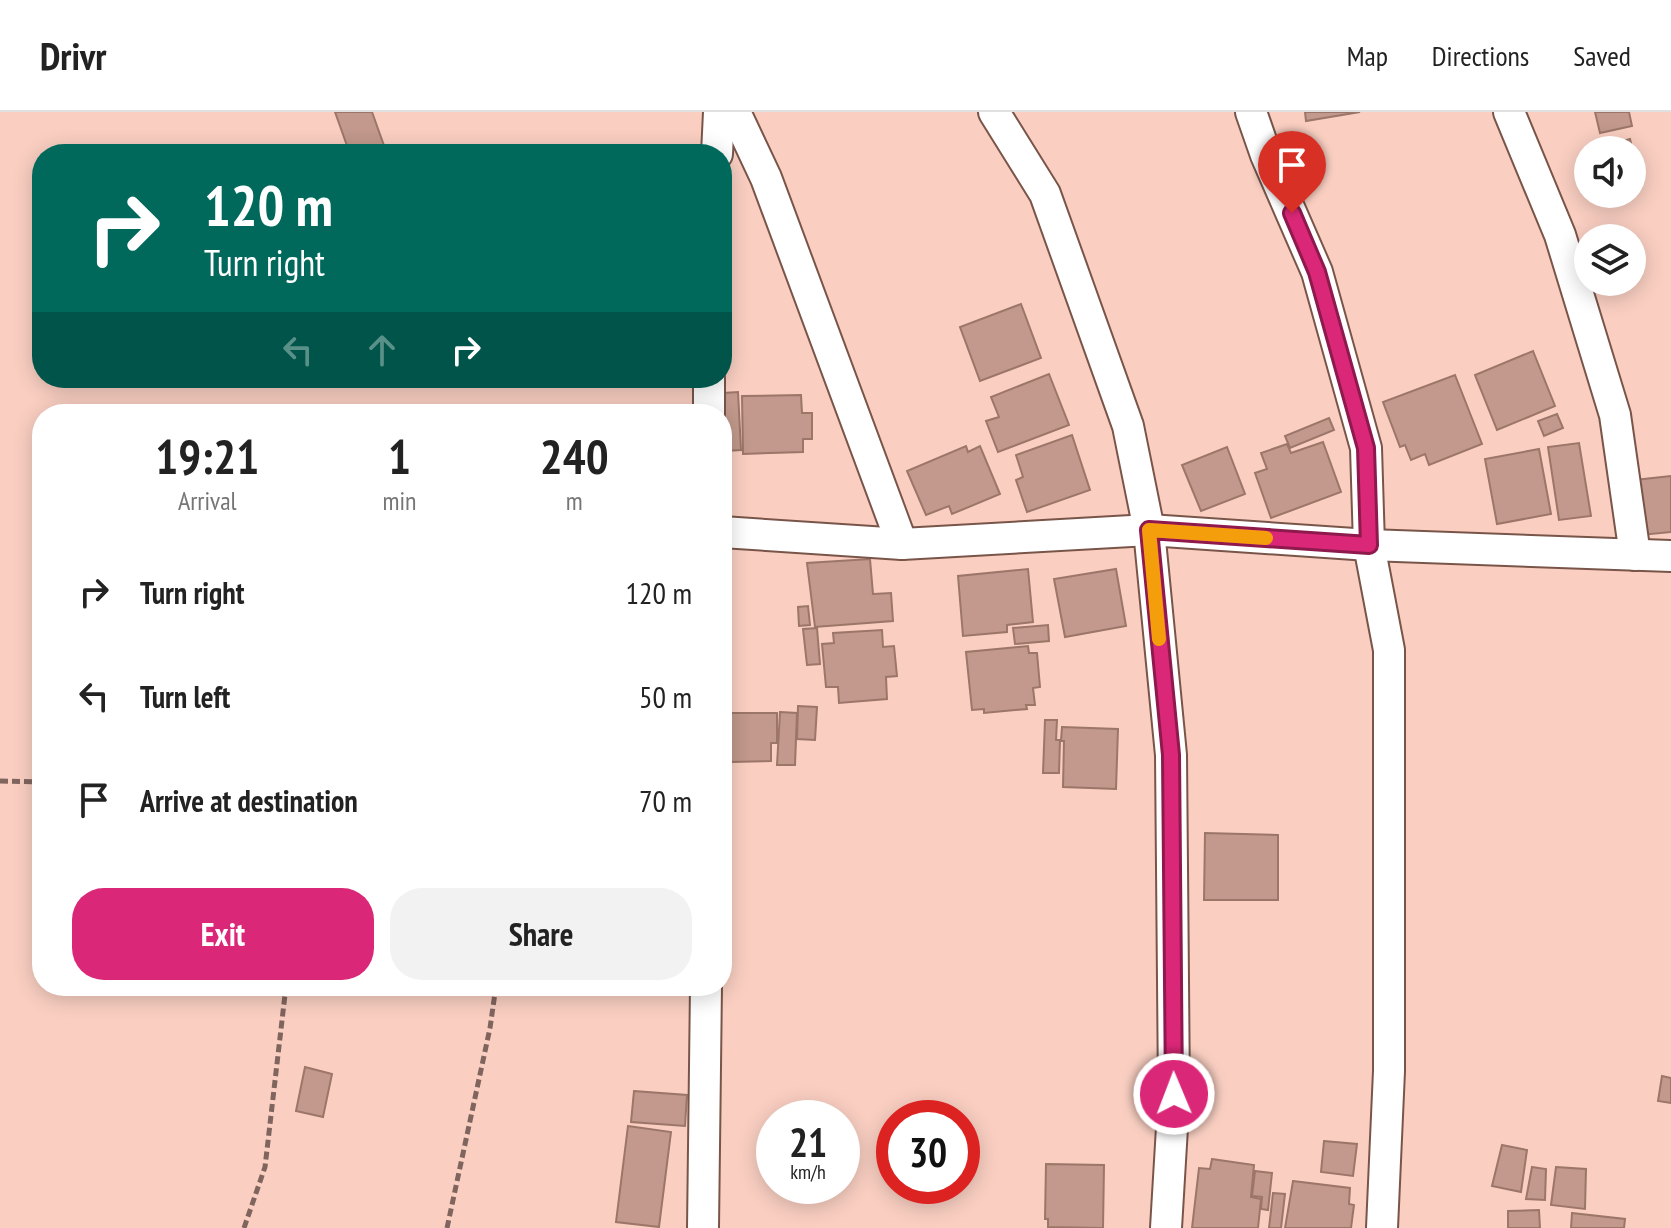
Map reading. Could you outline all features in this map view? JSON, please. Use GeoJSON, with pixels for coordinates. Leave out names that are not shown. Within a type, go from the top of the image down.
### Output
{"type":"FeatureCollection","features":[{"type":"Feature","properties":{"kind":"street"},"geometry":{"type":"LineString","coordinates":[[717,144],[719,112]]}},
{"type":"Feature","properties":{"kind":"street"},"geometry":{"type":"LineString","coordinates":[[735,112],[766,178],[902,544]]}},
{"type":"Feature","properties":{"kind":"street"},"geometry":{"type":"LineString","coordinates":[[994,112],[1045,194],[1128,426],[1149,530],[1171,755],[1174,1094],[1166,1228]]}},
{"type":"Feature","properties":{"kind":"street"},"geometry":{"type":"LineString","coordinates":[[1251,112],[1266,155],[1317,272],[1366,448],[1369,545],[1389,650],[1389,1071],[1382,1228]]}},
{"type":"Feature","properties":{"kind":"street"},"geometry":{"type":"LineString","coordinates":[[1509,112],[1560,235],[1615,415],[1635,555]]}},
{"type":"Feature","properties":{"kind":"street"},"geometry":{"type":"LineString","coordinates":[[732,533],[902,544],[1149,530],[1369,545],[1671,556]]}},
{"type":"Feature","properties":{"kind":"street"},"geometry":{"type":"LineString","coordinates":[[703,1228],[706,996]]}},
{"type":"Feature","properties":{"kind":"path"},"geometry":{"type":"LineString","coordinates":[[0,781],[32,782]]}},
{"type":"Feature","properties":{"kind":"path"},"geometry":{"type":"LineString","coordinates":[[244,1228],[265,1167],[285,996]]}},
{"type":"Feature","properties":{"kind":"path"},"geometry":{"type":"LineString","coordinates":[[447,1228],[495,996]]}},
{"type":"Feature","properties":{"kind":"building"},"geometry":{"type":"Polygon","coordinates":[[[335,112],[372,112],[383,144],[346,144],[335,112]]]}},
{"type":"Feature","properties":{"kind":"building"},"geometry":{"type":"Polygon","coordinates":[[[1305,112],[1360,112],[1306,121],[1305,112]]]}},
{"type":"Feature","properties":{"kind":"building"},"geometry":{"type":"Polygon","coordinates":[[[1595,112],[1629,112],[1632,126],[1600,133],[1595,112]]]}},
{"type":"Feature","properties":{"kind":"building"},"geometry":{"type":"Polygon","coordinates":[[[1021,304],[1041,358],[980,381],[960,327],[1021,304]]]}},
{"type":"Feature","properties":{"kind":"building"},"geometry":{"type":"Polygon","coordinates":[[[1533,351],[1555,406],[1497,430],[1475,375],[1533,351]]]}},
{"type":"Feature","properties":{"kind":"building"},"geometry":{"type":"Polygon","coordinates":[[[1049,374],[1069,425],[998,452],[986,421],[999,417],[991,397],[1049,374]]]}},
{"type":"Feature","properties":{"kind":"building"},"geometry":{"type":"Polygon","coordinates":[[[1455,375],[1482,444],[1429,465],[1425,454],[1411,460],[1405,445],[1400,447],[1383,402],[1455,375]]]}},
{"type":"Feature","properties":{"kind":"building"},"geometry":{"type":"Polygon","coordinates":[[[738,392],[741,450],[732,451],[732,404],[724,404],[723,393],[738,392]]]}},
{"type":"Feature","properties":{"kind":"building"},"geometry":{"type":"Polygon","coordinates":[[[801,395],[802,413],[812,413],[812,439],[803,439],[803,452],[743,454],[742,396],[801,395]]]}},
{"type":"Feature","properties":{"kind":"building"},"geometry":{"type":"Polygon","coordinates":[[[1557,414],[1563,428],[1544,436],[1538,421],[1557,414]]]}},
{"type":"Feature","properties":{"kind":"building"},"geometry":{"type":"Polygon","coordinates":[[[1329,418],[1334,430],[1290,448],[1285,436],[1329,418]]]}},
{"type":"Feature","properties":{"kind":"building"},"geometry":{"type":"Polygon","coordinates":[[[1072,435],[1090,490],[1027,512],[1016,480],[1023,477],[1016,455],[1072,435]]]}},
{"type":"Feature","properties":{"kind":"building"},"geometry":{"type":"Polygon","coordinates":[[[1323,442],[1341,492],[1271,518],[1255,473],[1267,469],[1261,453],[1287,444],[1291,453],[1323,442]]]}},
{"type":"Feature","properties":{"kind":"building"},"geometry":{"type":"Polygon","coordinates":[[[1579,443],[1591,516],[1559,520],[1548,447],[1579,443]]]}},
{"type":"Feature","properties":{"kind":"building"},"geometry":{"type":"Polygon","coordinates":[[[966,446],[968,452],[980,446],[1000,494],[952,514],[949,506],[926,515],[907,471],[966,446]]]}},
{"type":"Feature","properties":{"kind":"building"},"geometry":{"type":"Polygon","coordinates":[[[1227,447],[1245,494],[1201,511],[1182,465],[1227,447]]]}},
{"type":"Feature","properties":{"kind":"building"},"geometry":{"type":"Polygon","coordinates":[[[1539,449],[1551,514],[1497,524],[1485,459],[1539,449]]]}},
{"type":"Feature","properties":{"kind":"building"},"geometry":{"type":"Polygon","coordinates":[[[1671,476],[1671,532],[1641,535],[1635,480],[1671,476]]]}},
{"type":"Feature","properties":{"kind":"building"},"geometry":{"type":"Polygon","coordinates":[[[870,559],[873,594],[891,593],[893,621],[815,627],[807,563],[870,559]]]}},
{"type":"Feature","properties":{"kind":"building"},"geometry":{"type":"Polygon","coordinates":[[[1028,569],[1033,622],[1007,625],[1007,632],[963,636],[958,576],[1028,569]]]}},
{"type":"Feature","properties":{"kind":"building"},"geometry":{"type":"Polygon","coordinates":[[[1116,569],[1126,626],[1065,637],[1054,579],[1116,569]]]}},
{"type":"Feature","properties":{"kind":"building"},"geometry":{"type":"Polygon","coordinates":[[[808,606],[810,625],[799,626],[798,607],[808,606]]]}},
{"type":"Feature","properties":{"kind":"building"},"geometry":{"type":"Polygon","coordinates":[[[1048,625],[1049,641],[1015,644],[1013,628],[1048,625]]]}},
{"type":"Feature","properties":{"kind":"building"},"geometry":{"type":"Polygon","coordinates":[[[817,628],[820,664],[807,665],[803,629],[817,628]]]}},
{"type":"Feature","properties":{"kind":"building"},"geometry":{"type":"Polygon","coordinates":[[[882,630],[883,647],[894,646],[897,676],[886,677],[887,699],[839,703],[838,687],[826,687],[822,644],[834,643],[833,633],[882,630]]]}},
{"type":"Feature","properties":{"kind":"building"},"geometry":{"type":"Polygon","coordinates":[[[1028,646],[1029,653],[1037,653],[1040,687],[1033,688],[1035,705],[1026,705],[1027,709],[984,713],[984,709],[972,710],[966,652],[1028,646]]]}},
{"type":"Feature","properties":{"kind":"building"},"geometry":{"type":"Polygon","coordinates":[[[798,706],[817,707],[815,740],[797,739],[798,706]]]}},
{"type":"Feature","properties":{"kind":"building"},"geometry":{"type":"Polygon","coordinates":[[[780,712],[797,713],[795,765],[777,765],[780,712]]]}},
{"type":"Feature","properties":{"kind":"building"},"geometry":{"type":"Polygon","coordinates":[[[732,713],[777,713],[777,743],[771,743],[771,761],[732,762],[732,713]]]}},
{"type":"Feature","properties":{"kind":"building"},"geometry":{"type":"Polygon","coordinates":[[[1045,720],[1057,720],[1059,773],[1043,773],[1045,720]]]}},
{"type":"Feature","properties":{"kind":"building"},"geometry":{"type":"Polygon","coordinates":[[[1062,727],[1118,729],[1116,789],[1063,787],[1062,727]]]}},
{"type":"Feature","properties":{"kind":"building"},"geometry":{"type":"Polygon","coordinates":[[[1205,833],[1278,835],[1278,900],[1204,900],[1205,833]]]}},
{"type":"Feature","properties":{"kind":"building"},"geometry":{"type":"Polygon","coordinates":[[[305,1067],[332,1074],[323,1117],[296,1111],[305,1067]]]}},
{"type":"Feature","properties":{"kind":"building"},"geometry":{"type":"Polygon","coordinates":[[[1662,1076],[1671,1078],[1671,1103],[1658,1101],[1662,1076]]]}},
{"type":"Feature","properties":{"kind":"building"},"geometry":{"type":"Polygon","coordinates":[[[634,1091],[687,1095],[685,1126],[631,1122],[634,1091]]]}},
{"type":"Feature","properties":{"kind":"building"},"geometry":{"type":"Polygon","coordinates":[[[628,1126],[671,1132],[659,1227],[616,1222],[628,1126]]]}},
{"type":"Feature","properties":{"kind":"building"},"geometry":{"type":"Polygon","coordinates":[[[1324,1141],[1357,1144],[1353,1176],[1321,1172],[1324,1141]]]}},
{"type":"Feature","properties":{"kind":"building"},"geometry":{"type":"Polygon","coordinates":[[[1502,1145],[1527,1150],[1521,1192],[1492,1186],[1502,1145]]]}},
{"type":"Feature","properties":{"kind":"building"},"geometry":{"type":"Polygon","coordinates":[[[1212,1159],[1254,1165],[1251,1197],[1261,1199],[1258,1228],[1192,1228],[1199,1168],[1210,1169],[1212,1159]]]}},
{"type":"Feature","properties":{"kind":"building"},"geometry":{"type":"Polygon","coordinates":[[[1046,1164],[1104,1165],[1103,1228],[1048,1227],[1048,1219],[1045,1219],[1046,1164]]]}},
{"type":"Feature","properties":{"kind":"building"},"geometry":{"type":"Polygon","coordinates":[[[1532,1167],[1546,1169],[1545,1200],[1526,1199],[1532,1167]]]}},
{"type":"Feature","properties":{"kind":"building"},"geometry":{"type":"Polygon","coordinates":[[[1556,1167],[1586,1169],[1585,1209],[1551,1205],[1556,1167]]]}},
{"type":"Feature","properties":{"kind":"building"},"geometry":{"type":"Polygon","coordinates":[[[1255,1171],[1272,1173],[1268,1210],[1261,1209],[1262,1197],[1252,1196],[1255,1171]]]}},
{"type":"Feature","properties":{"kind":"building"},"geometry":{"type":"Polygon","coordinates":[[[1293,1181],[1350,1188],[1349,1204],[1354,1205],[1351,1228],[1285,1228],[1293,1181]]]}},
{"type":"Feature","properties":{"kind":"building"},"geometry":{"type":"Polygon","coordinates":[[[1273,1193],[1285,1194],[1281,1228],[1269,1228],[1273,1193]]]}},
{"type":"Feature","properties":{"kind":"building"},"geometry":{"type":"Polygon","coordinates":[[[1539,1210],[1540,1228],[1508,1228],[1508,1211],[1539,1210]]]}},
{"type":"Feature","properties":{"kind":"building"},"geometry":{"type":"Polygon","coordinates":[[[1572,1213],[1625,1219],[1624,1228],[1571,1228],[1572,1213]]]}},
{"type":"Feature","properties":{"kind":"slow traffic"},"geometry":{"type":"LineString","coordinates":[[1159,639],[1149,530],[1266,538]]}},
{"type":"Feature","properties":{"kind":"route"},"geometry":{"type":"LineString","coordinates":[[1174,1094],[1171,755],[1149,530],[1369,545],[1366,448],[1317,272],[1292,213]]}}]}
